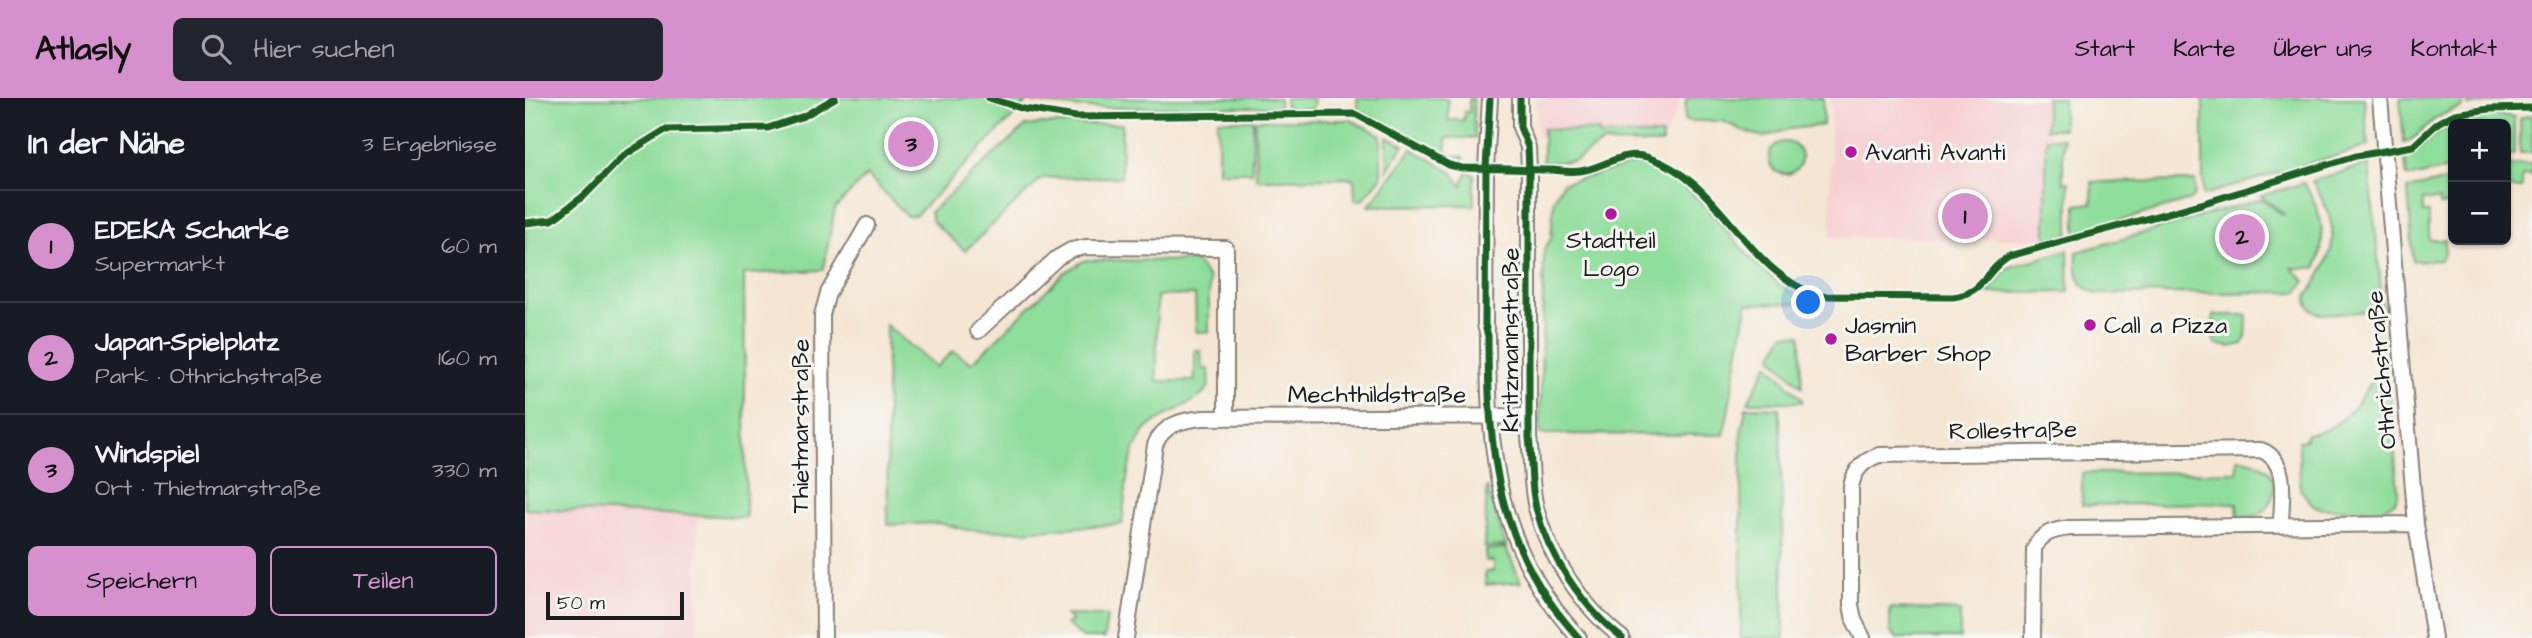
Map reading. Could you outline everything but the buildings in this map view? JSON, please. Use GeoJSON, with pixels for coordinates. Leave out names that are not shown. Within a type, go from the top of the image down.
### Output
{"type":"FeatureCollection","features":[{"type":"Feature","properties":{"kind":"street","name":"Kritzmannstraße"},"geometry":{"type":"LineString","coordinates":[[1490,98],[1486,169],[1485,325],[1488,336],[1490,416],[1503,506],[1514,539],[1539,587],[1579,638]]}},
{"type":"Feature","properties":{"kind":"street","name":"Kritzmannstraße"},"geometry":{"type":"LineString","coordinates":[[1520,98],[1520,127],[1528,147],[1529,170],[1529,416],[1532,483],[1536,507],[1548,544],[1564,571],[1588,603],[1622,638]]}},
{"type":"Feature","properties":{"kind":"street","name":"Othrichstraße"},"geometry":{"type":"LineString","coordinates":[[2380,98],[2416,524],[2434,638]]}},
{"type":"Feature","properties":{"kind":"street","name":"Thietmarstraße"},"geometry":{"type":"LineString","coordinates":[[824,638],[822,315],[828,293],[867,225]]}},
{"type":"Feature","properties":{"kind":"street"},"geometry":{"type":"LineString","coordinates":[[978,331],[1057,258],[1071,250],[1086,247],[1226,248],[1226,417]]}},
{"type":"Feature","properties":{"kind":"street","name":"Mechthildstraße"},"geometry":{"type":"LineString","coordinates":[[1126,638],[1156,441],[1163,432],[1180,422],[1226,417],[1529,416]]}},
{"type":"Feature","properties":{"kind":"street","name":"Rollestraße"},"geometry":{"type":"LineString","coordinates":[[1863,638],[1854,620],[1851,605],[1851,486],[1857,470],[1879,454],[2261,450],[2273,456],[2280,468],[2281,525]]}},
{"type":"Feature","properties":{"kind":"street"},"geometry":{"type":"LineString","coordinates":[[2033,638],[2034,548],[2039,539],[2048,533],[2070,528],[2416,524]]}},
{"type":"Feature","properties":{"kind":"shaded area"},"geometry":{"type":"Polygon","coordinates":[[[1536,98],[1681,98],[1666,134],[1537,136],[1536,98]]]}},
{"type":"Feature","properties":{"kind":"shaded area"},"geometry":{"type":"Polygon","coordinates":[[[1831,98],[2051,98],[2050,239],[1830,237],[1831,98]]]}},
{"type":"Feature","properties":{"kind":"shaded area"},"geometry":{"type":"Polygon","coordinates":[[[525,509],[698,515],[697,638],[525,638],[525,509]]]}},
{"type":"Feature","properties":{"kind":"green space"},"geometry":{"type":"Polygon","coordinates":[[[525,98],[1027,98],[1027,102],[916,215],[907,216],[867,175],[835,208],[823,270],[744,274],[746,517],[525,509],[525,98]]]}},
{"type":"Feature","properties":{"kind":"green space"},"geometry":{"type":"Polygon","coordinates":[[[1032,98],[1279,98],[1279,107],[1080,108],[1032,102],[1032,98]]]}},
{"type":"Feature","properties":{"kind":"green space"},"geometry":{"type":"Polygon","coordinates":[[[1285,98],[1314,98],[1312,109],[1289,109],[1285,105],[1285,98]]]}},
{"type":"Feature","properties":{"kind":"green space"},"geometry":{"type":"Polygon","coordinates":[[[1357,98],[1442,98],[1448,100],[1448,120],[1464,120],[1464,112],[1469,112],[1469,98],[1473,98],[1475,138],[1446,138],[1447,155],[1464,157],[1463,163],[1450,158],[1358,110],[1357,98]]]}},
{"type":"Feature","properties":{"kind":"green space"},"geometry":{"type":"Polygon","coordinates":[[[1686,98],[1823,98],[1823,125],[1789,129],[1764,137],[1723,121],[1685,121],[1686,98]]]}},
{"type":"Feature","properties":{"kind":"green space"},"geometry":{"type":"Polygon","coordinates":[[[2046,98],[2063,98],[2063,129],[2046,129],[2046,98]]]}},
{"type":"Feature","properties":{"kind":"green space"},"geometry":{"type":"Polygon","coordinates":[[[2203,98],[2364,98],[2368,146],[2203,195],[2203,98]]]}},
{"type":"Feature","properties":{"kind":"green space"},"geometry":{"type":"Polygon","coordinates":[[[2400,98],[2462,98],[2462,107],[2438,117],[2416,137],[2404,143],[2400,98]]]}},
{"type":"Feature","properties":{"kind":"green space"},"geometry":{"type":"Polygon","coordinates":[[[2468,98],[2514,98],[2468,106],[2468,98]]]}},
{"type":"Feature","properties":{"kind":"green space"},"geometry":{"type":"Polygon","coordinates":[[[2491,114],[2514,117],[2514,154],[2511,155],[2511,119],[2468,119],[2468,116],[2491,114]]]}},
{"type":"Feature","properties":{"kind":"green space"},"geometry":{"type":"Polygon","coordinates":[[[2532,115],[2532,153],[2520,153],[2520,118],[2532,115]]]}},
{"type":"Feature","properties":{"kind":"green space"},"geometry":{"type":"Polygon","coordinates":[[[1218,120],[1253,120],[1252,172],[1218,172],[1218,120]]]}},
{"type":"Feature","properties":{"kind":"green space"},"geometry":{"type":"Polygon","coordinates":[[[1255,120],[1351,120],[1381,135],[1381,178],[1362,200],[1355,200],[1354,178],[1256,179],[1255,120]]]}},
{"type":"Feature","properties":{"kind":"green space"},"geometry":{"type":"Polygon","coordinates":[[[1122,124],[1121,177],[1042,178],[965,251],[933,222],[930,212],[1026,126],[1122,124]]]}},
{"type":"Feature","properties":{"kind":"green space"},"geometry":{"type":"Polygon","coordinates":[[[2448,124],[2448,169],[2407,176],[2404,153],[2421,146],[2448,124]]]}},
{"type":"Feature","properties":{"kind":"green space"},"geometry":{"type":"Polygon","coordinates":[[[1543,129],[1598,131],[1599,135],[1662,135],[1662,144],[1602,143],[1575,161],[1543,163],[1543,129]]]}},
{"type":"Feature","properties":{"kind":"green space"},"geometry":{"type":"Polygon","coordinates":[[[1387,137],[1404,145],[1387,170],[1387,137]]]}},
{"type":"Feature","properties":{"kind":"green space"},"geometry":{"type":"Polygon","coordinates":[[[2046,138],[2063,138],[2063,182],[2069,182],[2069,233],[2063,238],[2046,242],[2046,138]]]}},
{"type":"Feature","properties":{"kind":"green space"},"geometry":{"type":"Polygon","coordinates":[[[1785,142],[1796,147],[1801,158],[1796,169],[1785,174],[1774,169],[1769,158],[1774,147],[1785,142]]]}},
{"type":"Feature","properties":{"kind":"green space"},"geometry":{"type":"Polygon","coordinates":[[[1412,149],[1452,172],[1462,186],[1467,173],[1474,174],[1474,205],[1369,206],[1412,149]]]}},
{"type":"Feature","properties":{"kind":"green space"},"geometry":{"type":"Polygon","coordinates":[[[1643,162],[1691,193],[1758,265],[1785,288],[1801,297],[1802,303],[1747,304],[1724,435],[1540,434],[1544,249],[1551,239],[1554,199],[1563,183],[1643,162]]]}},
{"type":"Feature","properties":{"kind":"green space"},"geometry":{"type":"Polygon","coordinates":[[[2369,164],[2383,311],[2320,314],[2310,307],[2307,297],[2330,252],[2332,227],[2322,198],[2312,181],[2369,164]]]}},
{"type":"Feature","properties":{"kind":"green space"},"geometry":{"type":"Polygon","coordinates":[[[2532,164],[2532,175],[2522,175],[2522,188],[2511,188],[2511,166],[2532,164]]]}},
{"type":"Feature","properties":{"kind":"green space"},"geometry":{"type":"Polygon","coordinates":[[[2448,180],[2448,205],[2439,205],[2439,200],[2423,200],[2423,213],[2429,213],[2429,240],[2445,240],[2445,252],[2441,260],[2413,261],[2408,189],[2448,180]]]}},
{"type":"Feature","properties":{"kind":"green space"},"geometry":{"type":"Polygon","coordinates":[[[2195,181],[2195,195],[2190,200],[2076,234],[2076,205],[2092,203],[2092,182],[2195,181]]]}},
{"type":"Feature","properties":{"kind":"green space"},"geometry":{"type":"Polygon","coordinates":[[[2304,183],[2315,203],[2321,224],[2322,245],[2316,268],[2292,268],[2305,281],[2298,292],[2096,294],[2081,282],[2077,252],[2262,199],[2283,215],[2261,196],[2304,183]]]}},
{"type":"Feature","properties":{"kind":"green space"},"geometry":{"type":"Polygon","coordinates":[[[2068,250],[2069,292],[1988,293],[2007,268],[2068,250]]]}},
{"type":"Feature","properties":{"kind":"green space"},"geometry":{"type":"Polygon","coordinates":[[[1085,260],[1195,261],[1209,279],[1209,332],[1196,332],[1195,295],[1157,296],[1157,381],[1195,381],[1195,350],[1201,350],[1202,369],[1209,369],[1209,385],[1199,397],[1158,420],[1142,435],[1129,466],[1122,524],[1022,531],[968,530],[939,523],[888,525],[886,325],[936,367],[953,351],[972,363],[1064,273],[1085,260]]]}},
{"type":"Feature","properties":{"kind":"green space"},"geometry":{"type":"Polygon","coordinates":[[[2213,315],[2247,315],[2243,344],[2229,347],[2216,344],[2213,337],[2213,315]]]}},
{"type":"Feature","properties":{"kind":"green space"},"geometry":{"type":"Polygon","coordinates":[[[1784,334],[1801,335],[1802,387],[1772,357],[1784,334]]]}},
{"type":"Feature","properties":{"kind":"green space"},"geometry":{"type":"Polygon","coordinates":[[[1768,364],[1802,399],[1802,402],[1748,402],[1768,364]]]}},
{"type":"Feature","properties":{"kind":"green space"},"geometry":{"type":"Polygon","coordinates":[[[2377,373],[2381,373],[2389,382],[2398,492],[2395,502],[2380,509],[2322,509],[2313,505],[2300,489],[2299,441],[2306,440],[2307,434],[2319,432],[2340,421],[2357,404],[2377,373]]]}},
{"type":"Feature","properties":{"kind":"green space"},"geometry":{"type":"Polygon","coordinates":[[[1746,407],[1780,408],[1784,638],[1741,638],[1741,433],[1746,407]]]}},
{"type":"Feature","properties":{"kind":"green space"},"geometry":{"type":"Polygon","coordinates":[[[2237,458],[2260,464],[2271,473],[2274,480],[2272,499],[2258,515],[2238,518],[2237,503],[2082,505],[2082,473],[2237,472],[2237,458]]]}},
{"type":"Feature","properties":{"kind":"green space"},"geometry":{"type":"Polygon","coordinates":[[[1487,486],[1506,546],[1484,547],[1487,486]]]}},
{"type":"Feature","properties":{"kind":"green space"},"geometry":{"type":"Polygon","coordinates":[[[1506,548],[1521,582],[1486,585],[1485,572],[1493,571],[1493,561],[1486,561],[1485,550],[1506,548]]]}},
{"type":"Feature","properties":{"kind":"green space"},"geometry":{"type":"Polygon","coordinates":[[[1890,608],[1960,611],[1960,638],[1897,638],[1890,631],[1890,608]]]}},
{"type":"Feature","properties":{"kind":"green space"},"geometry":{"type":"Polygon","coordinates":[[[1066,615],[1107,616],[1104,638],[1083,638],[1066,624],[1072,621],[1066,615]]]}},
{"type":"Feature","properties":{"kind":"cycle path"},"geometry":{"type":"LineString","coordinates":[[525,223],[552,220],[585,195],[623,156],[665,130],[768,128],[804,116],[835,98]]}},
{"type":"Feature","properties":{"kind":"cycle path"},"geometry":{"type":"LineString","coordinates":[[989,98],[1024,109],[1076,117],[1355,114],[1449,165],[1462,168],[1569,172],[1639,155],[1673,169],[1695,185],[1772,268],[1794,284],[1820,296],[1953,297],[1972,291],[2009,256],[2201,204],[2356,156],[2413,146],[2439,122],[2455,114],[2489,109],[2532,108]]}},
{"type":"Feature","properties":{"kind":"cycle path"},"geometry":{"type":"LineString","coordinates":[[1490,98],[1486,169],[1485,325],[1488,336],[1495,459],[1502,497],[1514,534],[1530,569],[1551,604],[1579,638]]}},
{"type":"Feature","properties":{"kind":"cycle path"},"geometry":{"type":"LineString","coordinates":[[1520,98],[1520,127],[1528,147],[1529,170],[1529,437],[1534,499],[1542,526],[1558,562],[1594,612],[1622,638]]}},
{"type":"Feature","properties":{"kind":"place","name":"Windspiel"},"geometry":{"type":"Point","coordinates":[911,144]}},
{"type":"Feature","properties":{"kind":"place","name":"Avanti Avanti"},"geometry":{"type":"Point","coordinates":[1851,152]}},
{"type":"Feature","properties":{"kind":"place","name":"Stadtteil Logo"},"geometry":{"type":"Point","coordinates":[1611,214]}},
{"type":"Feature","properties":{"kind":"place","name":"EDEKA Scharke"},"geometry":{"type":"Point","coordinates":[1965,216]}},
{"type":"Feature","properties":{"kind":"place","name":"Japan-Spielplatz"},"geometry":{"type":"Point","coordinates":[2242,237]}},
{"type":"Feature","properties":{"kind":"place","name":"Call a Pizza"},"geometry":{"type":"Point","coordinates":[2090,325]}},
{"type":"Feature","properties":{"kind":"place","name":"Jasmin Barber Shop"},"geometry":{"type":"Point","coordinates":[1831,339]}}]}
